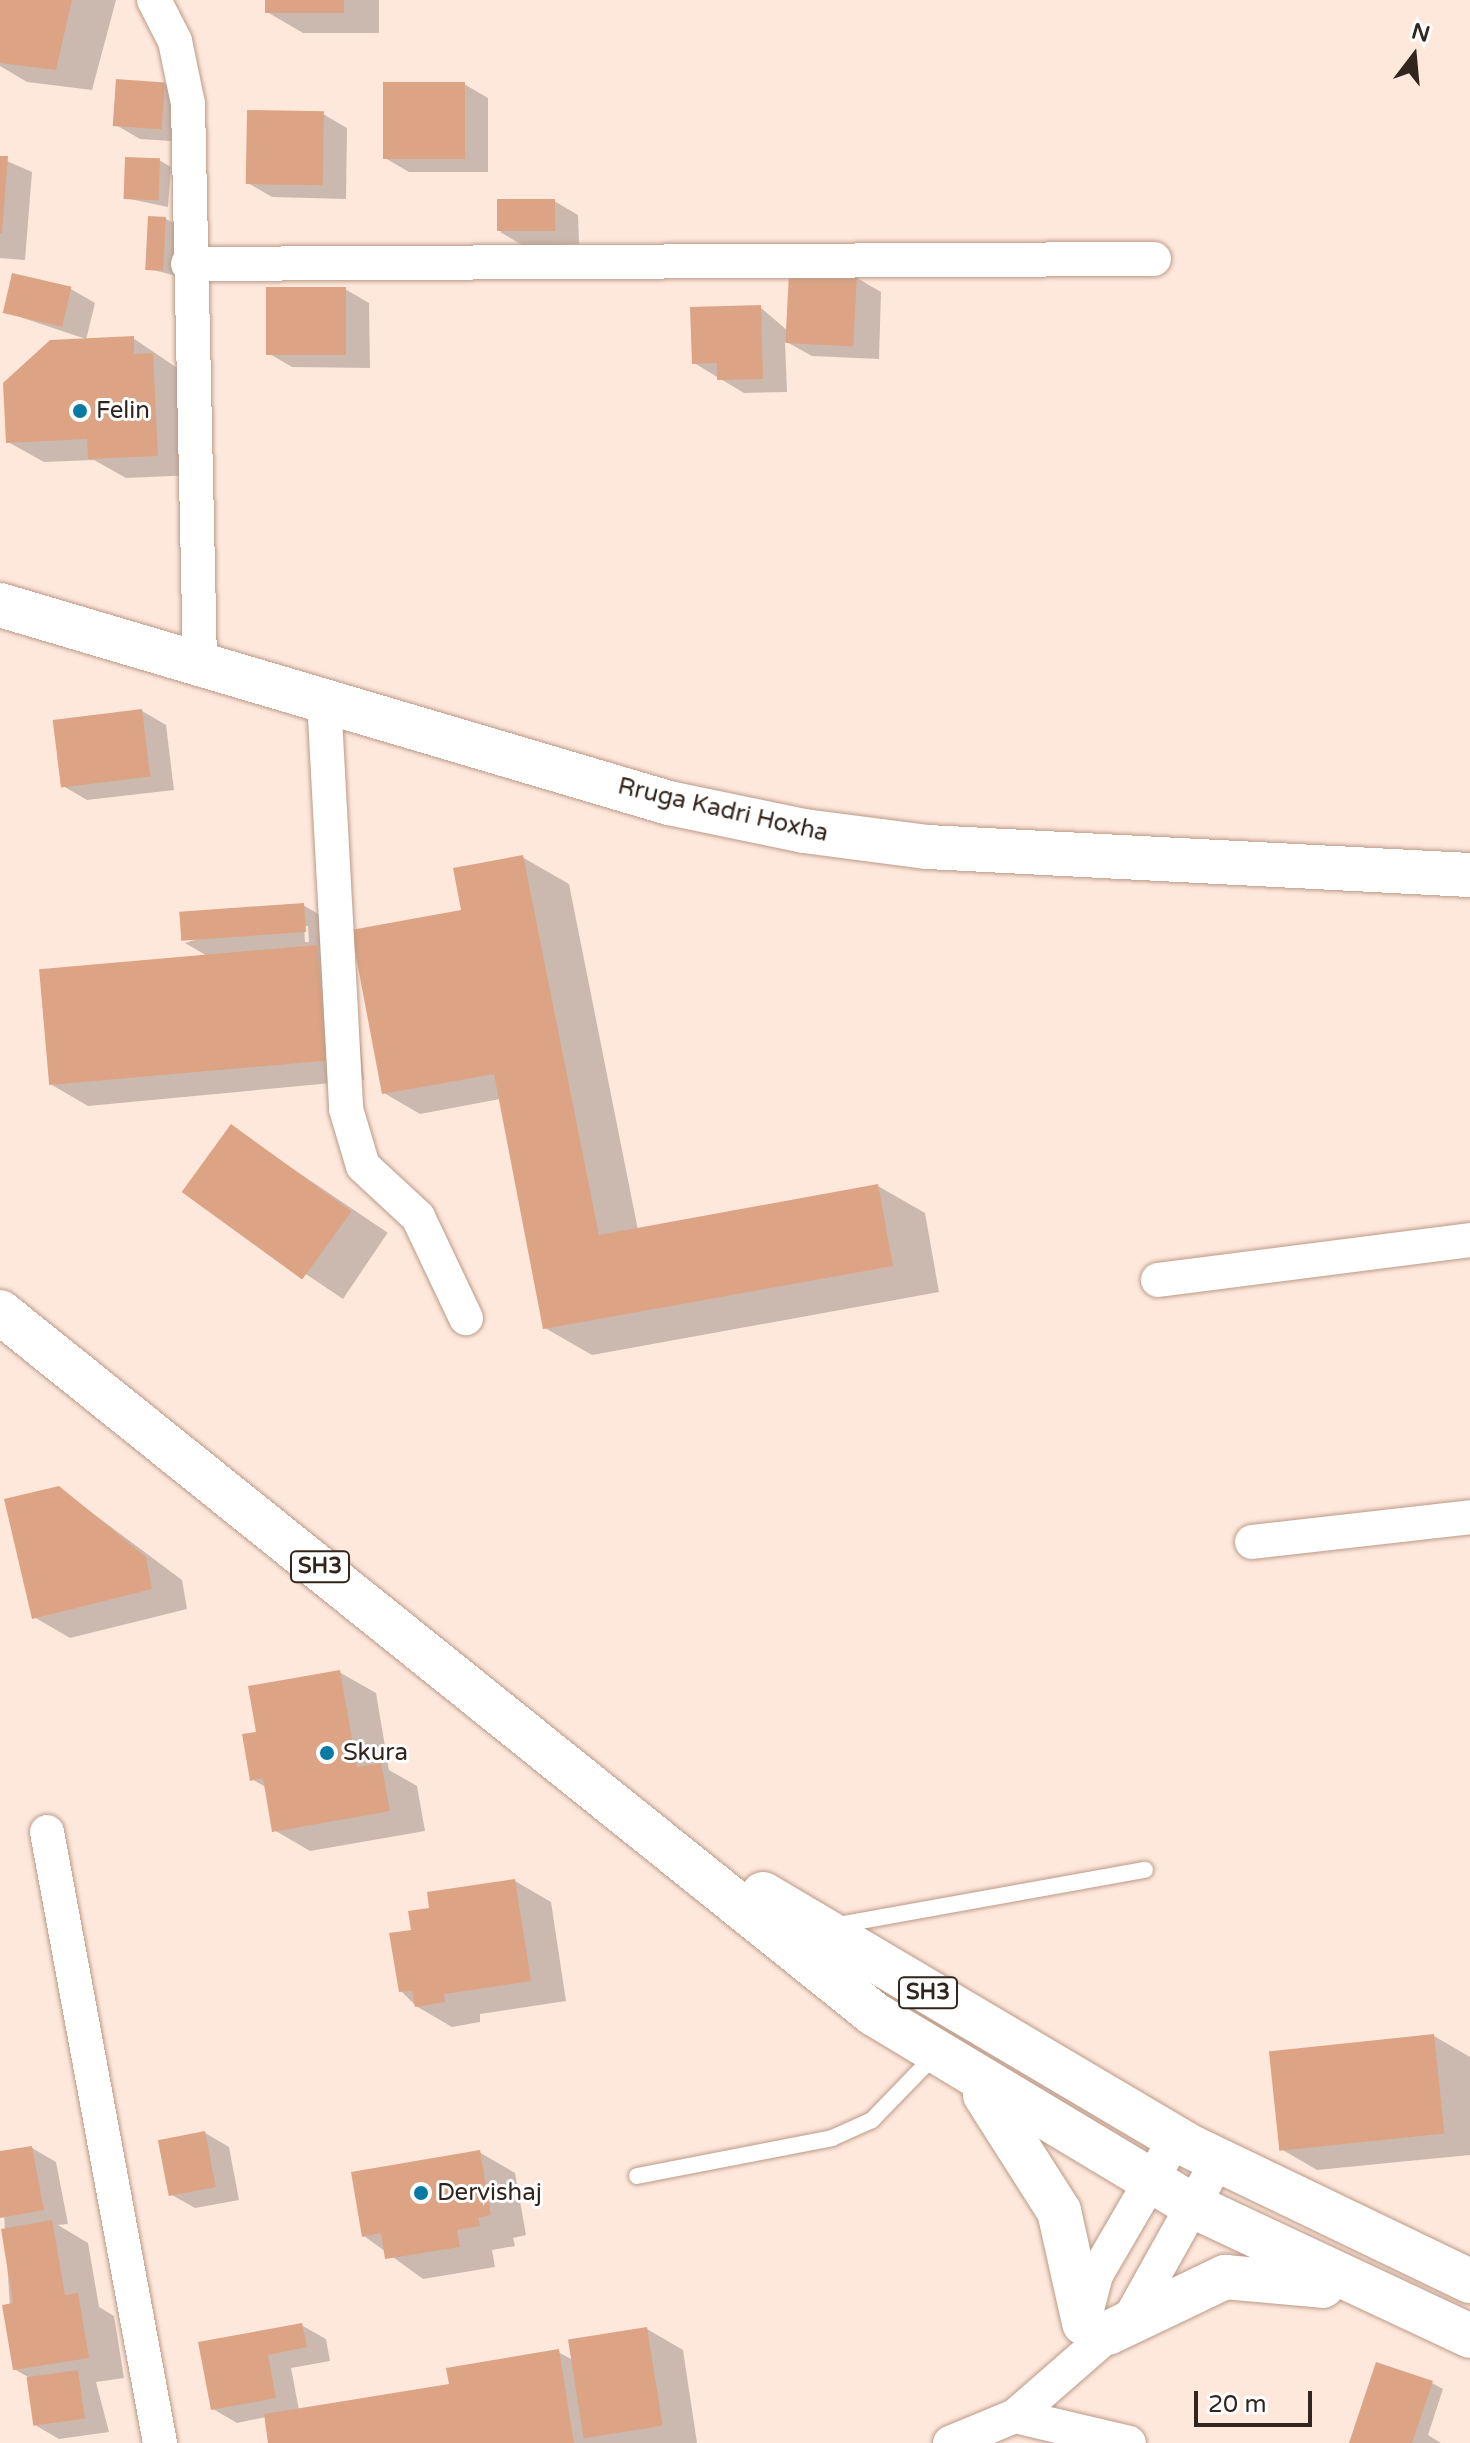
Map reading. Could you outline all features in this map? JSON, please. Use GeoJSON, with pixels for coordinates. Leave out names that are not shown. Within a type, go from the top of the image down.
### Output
{"type":"FeatureCollection","features":[{"type":"Feature","properties":{"kind":"main road","name":"Rruga Kadri Hoxha"},"geometry":{"type":"LineString","coordinates":[[0,605],[669,803],[804,831],[928,847],[1470,875]]}},
{"type":"Feature","properties":{"kind":"main road","name":"SH3"},"geometry":{"type":"LineString","coordinates":[[0,1312],[640,1822],[874,2014],[1193,2206],[1383,2300],[1470,2336]]}},
{"type":"Feature","properties":{"kind":"main road","name":"SH3"},"geometry":{"type":"LineString","coordinates":[[640,1822],[1175,2139],[1217,2162],[1470,2281]]}},
{"type":"Feature","properties":{"kind":"main road"},"geometry":{"type":"LineString","coordinates":[[953,2064],[1034,2161],[1059,2211],[1090,2336],[1225,2277],[1279,2279],[1383,2300]]}},
{"type":"Feature","properties":{"kind":"street"},"geometry":{"type":"LineString","coordinates":[[154,0],[175,41],[188,104],[188,264],[200,662]]}},
{"type":"Feature","properties":{"kind":"street"},"geometry":{"type":"LineString","coordinates":[[188,264],[1154,259]]}},
{"type":"Feature","properties":{"kind":"street"},"geometry":{"type":"LineString","coordinates":[[324,699],[346,1109],[363,1166],[418,1217],[466,1318]]}},
{"type":"Feature","properties":{"kind":"street"},"geometry":{"type":"LineString","coordinates":[[1158,1280],[1470,1240]]}},
{"type":"Feature","properties":{"kind":"street"},"geometry":{"type":"LineString","coordinates":[[1252,1542],[1470,1517]]}},
{"type":"Feature","properties":{"kind":"street"},"geometry":{"type":"LineString","coordinates":[[47,1832],[160,2443]]}},
{"type":"Feature","properties":{"kind":"street"},"geometry":{"type":"LineString","coordinates":[[1090,2336],[1096,2275],[1175,2139]]}},
{"type":"Feature","properties":{"kind":"street"},"geometry":{"type":"LineString","coordinates":[[950,2443],[1015,2416],[1054,2387],[1090,2336],[1142,2302],[1217,2162]]}},
{"type":"Feature","properties":{"kind":"street"},"geometry":{"type":"LineString","coordinates":[[1015,2416],[1129,2443]]}},
{"type":"Feature","properties":{"kind":"lane"},"geometry":{"type":"LineString","coordinates":[[819,1928],[1145,1870]]}},
{"type":"Feature","properties":{"kind":"lane"},"geometry":{"type":"LineString","coordinates":[[637,2176],[832,2138],[872,2120],[953,2064]]}},
{"type":"Feature","properties":{"kind":"building"},"geometry":{"type":"Polygon","coordinates":[[[0,0],[72,0],[56,70],[0,63],[0,0]]]}},
{"type":"Feature","properties":{"kind":"building"},"geometry":{"type":"Polygon","coordinates":[[[265,0],[344,0],[344,13],[265,13],[265,0]]]}},
{"type":"Feature","properties":{"kind":"building"},"geometry":{"type":"Polygon","coordinates":[[[116,79],[165,82],[162,129],[113,126],[116,79]]]}},
{"type":"Feature","properties":{"kind":"building"},"geometry":{"type":"Polygon","coordinates":[[[383,82],[465,82],[465,159],[383,159],[383,82]]]}},
{"type":"Feature","properties":{"kind":"building"},"geometry":{"type":"Polygon","coordinates":[[[247,110],[324,111],[323,185],[246,184],[247,110]]]}},
{"type":"Feature","properties":{"kind":"building"},"geometry":{"type":"Polygon","coordinates":[[[0,156],[8,156],[2,233],[0,233],[0,156]]]}},
{"type":"Feature","properties":{"kind":"building"},"geometry":{"type":"Polygon","coordinates":[[[125,157],[160,158],[159,200],[124,199],[125,157]]]}},
{"type":"Feature","properties":{"kind":"building"},"geometry":{"type":"Polygon","coordinates":[[[497,199],[555,199],[555,231],[497,231],[497,199]]]}},
{"type":"Feature","properties":{"kind":"building"},"geometry":{"type":"Polygon","coordinates":[[[148,216],[166,217],[163,271],[145,270],[148,216]]]}},
{"type":"Feature","properties":{"kind":"building"},"geometry":{"type":"Polygon","coordinates":[[[12,273],[71,287],[62,327],[3,313],[12,273]]]}},
{"type":"Feature","properties":{"kind":"building"},"geometry":{"type":"Polygon","coordinates":[[[789,273],[857,277],[853,346],[785,343],[789,273]]]}},
{"type":"Feature","properties":{"kind":"building"},"geometry":{"type":"Polygon","coordinates":[[[266,287],[346,287],[346,355],[266,355],[266,287]]]}},
{"type":"Feature","properties":{"kind":"building"},"geometry":{"type":"Polygon","coordinates":[[[761,305],[763,379],[717,380],[717,363],[692,364],[690,307],[761,305]]]}},
{"type":"Feature","properties":{"kind":"building","name":"Felin"},"geometry":{"type":"Polygon","coordinates":[[[134,336],[134,354],[153,353],[158,456],[88,459],[87,439],[6,443],[3,383],[50,340],[134,336]]]}},
{"type":"Feature","properties":{"kind":"building"},"geometry":{"type":"Polygon","coordinates":[[[142,709],[150,776],[61,787],[53,720],[142,709]]]}},
{"type":"Feature","properties":{"kind":"building"},"geometry":{"type":"Polygon","coordinates":[[[523,855],[599,1235],[878,1184],[893,1266],[543,1329],[494,1074],[382,1094],[351,930],[461,910],[453,868],[523,855]]]}},
{"type":"Feature","properties":{"kind":"building"},"geometry":{"type":"Polygon","coordinates":[[[304,903],[306,932],[181,941],[179,912],[304,903]]]}},
{"type":"Feature","properties":{"kind":"building"},"geometry":{"type":"Polygon","coordinates":[[[317,945],[327,1061],[49,1085],[39,969],[317,945]]]}},
{"type":"Feature","properties":{"kind":"building"},"geometry":{"type":"Polygon","coordinates":[[[231,1124],[352,1212],[302,1280],[182,1192],[231,1124]]]}},
{"type":"Feature","properties":{"kind":"building"},"geometry":{"type":"Polygon","coordinates":[[[59,1486],[146,1557],[152,1589],[32,1619],[4,1499],[59,1486]]]}},
{"type":"Feature","properties":{"kind":"building"},"geometry":{"type":"Polygon","coordinates":[[[340,1670],[357,1767],[381,1763],[390,1811],[272,1832],[263,1778],[250,1781],[242,1734],[256,1732],[248,1686],[340,1670]]]}},
{"type":"Feature","properties":{"kind":"building"},"geometry":{"type":"Polygon","coordinates":[[[515,1879],[531,1981],[444,1994],[445,2002],[415,2007],[412,1991],[399,1992],[389,1933],[411,1930],[408,1911],[429,1908],[427,1892],[515,1879]]]}},
{"type":"Feature","properties":{"kind":"building"},"geometry":{"type":"Polygon","coordinates":[[[1434,2034],[1444,2133],[1279,2151],[1269,2051],[1434,2034]]]}},
{"type":"Feature","properties":{"kind":"building"},"geometry":{"type":"Polygon","coordinates":[[[205,2131],[216,2187],[169,2196],[158,2140],[205,2131]]]}},
{"type":"Feature","properties":{"kind":"building"},"geometry":{"type":"Polygon","coordinates":[[[32,2146],[44,2210],[0,2218],[0,2151],[32,2146]]]}},
{"type":"Feature","properties":{"kind":"building","name":"Dervishaj"},"geometry":{"type":"Polygon","coordinates":[[[480,2150],[491,2215],[478,2218],[480,2226],[457,2230],[460,2247],[385,2259],[381,2233],[362,2237],[351,2172],[480,2150]]]}},
{"type":"Feature","properties":{"kind":"building"},"geometry":{"type":"Polygon","coordinates":[[[52,2220],[65,2295],[78,2293],[89,2358],[13,2370],[2,2305],[13,2303],[1,2229],[52,2220]]]}},
{"type":"Feature","properties":{"kind":"building"},"geometry":{"type":"Polygon","coordinates":[[[302,2323],[307,2347],[268,2355],[276,2398],[211,2410],[198,2342],[302,2323]]]}},
{"type":"Feature","properties":{"kind":"building"},"geometry":{"type":"Polygon","coordinates":[[[647,2327],[663,2426],[584,2438],[568,2340],[647,2327]]]}},
{"type":"Feature","properties":{"kind":"building"},"geometry":{"type":"Polygon","coordinates":[[[559,2349],[574,2443],[268,2443],[264,2414],[449,2384],[446,2368],[559,2349]]]}},
{"type":"Feature","properties":{"kind":"building"},"geometry":{"type":"Polygon","coordinates":[[[1376,2362],[1433,2381],[1412,2443],[1349,2443],[1376,2362]]]}},
{"type":"Feature","properties":{"kind":"building"},"geometry":{"type":"Polygon","coordinates":[[[78,2370],[85,2419],[33,2426],[27,2377],[78,2370]]]}},
{"type":"Feature","properties":{"kind":"place","name":"Felin"},"geometry":{"type":"Point","coordinates":[80,411]}},
{"type":"Feature","properties":{"kind":"place","name":"Skura"},"geometry":{"type":"Point","coordinates":[327,1753]}},
{"type":"Feature","properties":{"kind":"place","name":"Dervishaj"},"geometry":{"type":"Point","coordinates":[421,2193]}}]}
